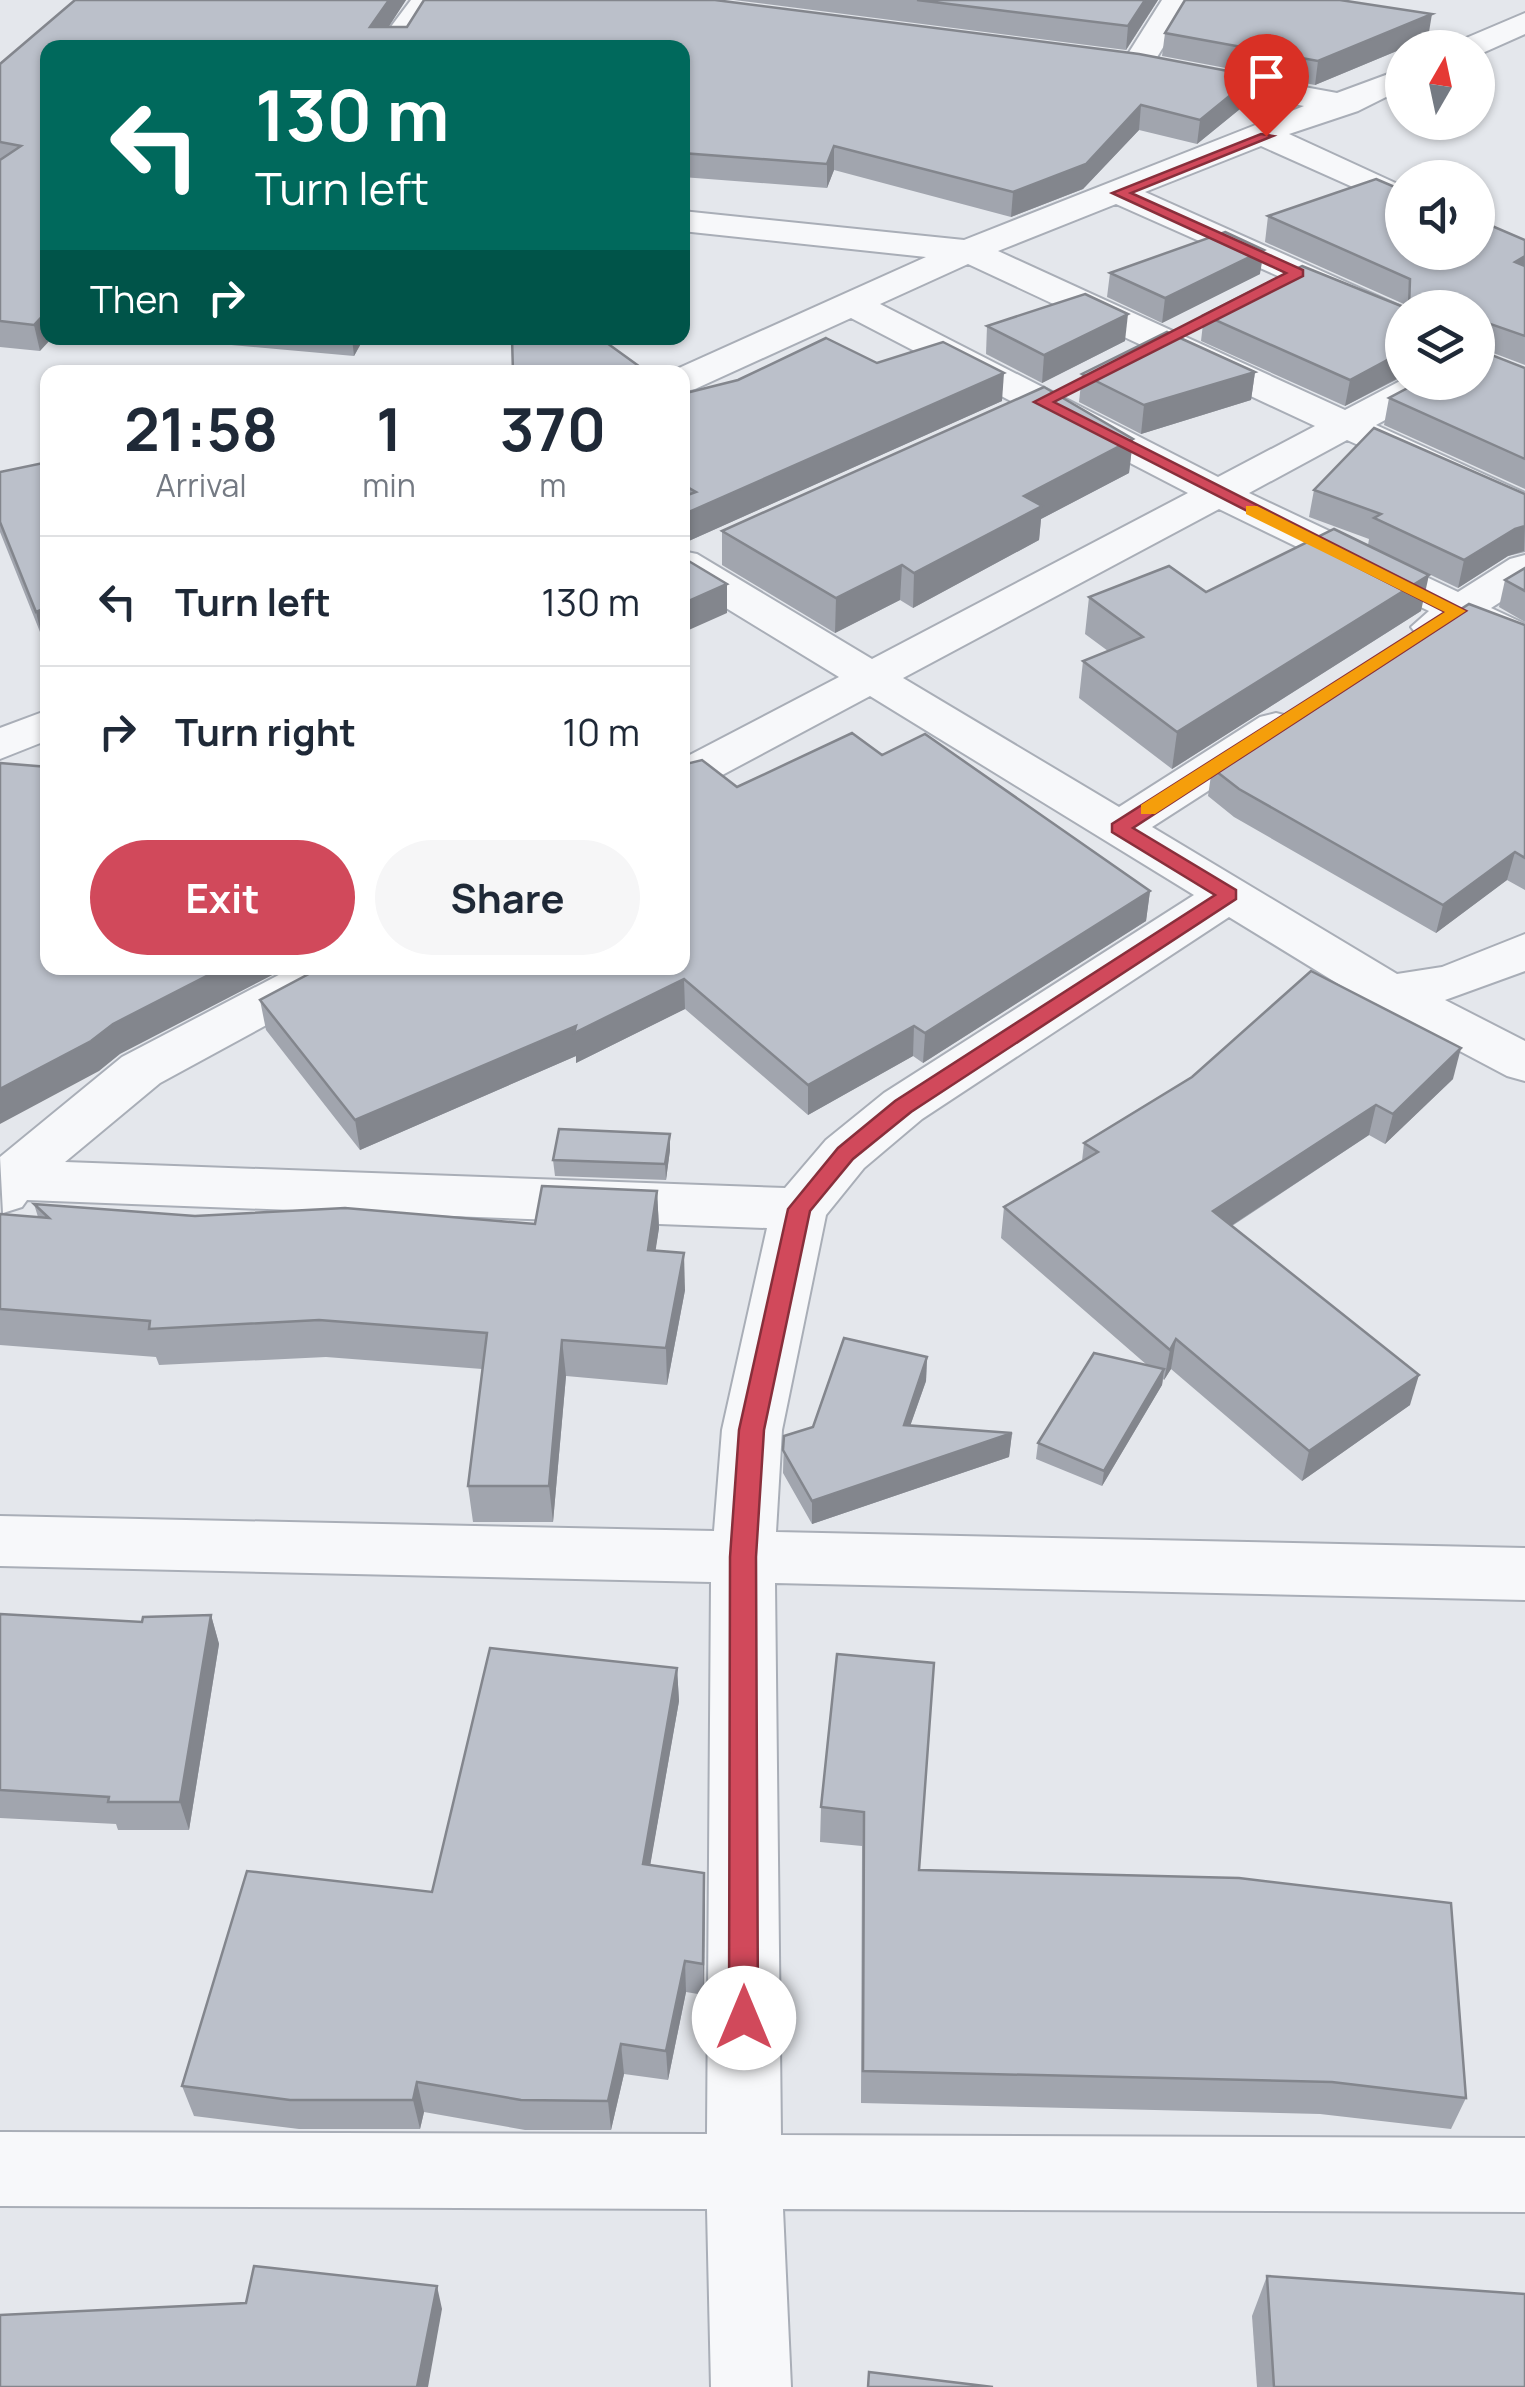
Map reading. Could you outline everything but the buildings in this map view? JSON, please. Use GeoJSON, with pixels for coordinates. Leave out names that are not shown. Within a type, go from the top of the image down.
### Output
{"type":"FeatureCollection","features":[{"type":"Feature","properties":{"kind":"street"},"geometry":{"type":"LineString","coordinates":[[396,40],[426,0]]}},
{"type":"Feature","properties":{"kind":"street"},"geometry":{"type":"LineString","coordinates":[[1136,65],[1176,0]]}},
{"type":"Feature","properties":{"kind":"street"},"geometry":{"type":"LineString","coordinates":[[1495,36],[1525,22]]}},
{"type":"Feature","properties":{"kind":"street"},"geometry":{"type":"LineString","coordinates":[[1098,60],[1347,104]]}},
{"type":"Feature","properties":{"kind":"street"},"geometry":{"type":"LineString","coordinates":[[690,378],[968,250],[1385,86]]}},
{"type":"Feature","properties":{"kind":"street"},"geometry":{"type":"LineString","coordinates":[[1266,136],[1385,190]]}},
{"type":"Feature","properties":{"kind":"street"},"geometry":{"type":"LineString","coordinates":[[1119,193],[1385,312]]}},
{"type":"Feature","properties":{"kind":"street"},"geometry":{"type":"LineString","coordinates":[[690,221],[968,250],[1525,508]]}},
{"type":"Feature","properties":{"kind":"street"},"geometry":{"type":"LineString","coordinates":[[1129,359],[1298,273]]}},
{"type":"Feature","properties":{"kind":"street"},"geometry":{"type":"LineString","coordinates":[[854,304],[1218,494],[1525,641]]}},
{"type":"Feature","properties":{"kind":"street"},"geometry":{"type":"LineString","coordinates":[[690,774],[1394,400]]}},
{"type":"Feature","properties":{"kind":"street"},"geometry":{"type":"LineString","coordinates":[[695,558],[867,678],[1390,992],[1525,1063]]}},
{"type":"Feature","properties":{"kind":"street"},"geometry":{"type":"LineString","coordinates":[[1393,652],[1525,568]]}},
{"type":"Feature","properties":{"kind":"street"},"geometry":{"type":"LineString","coordinates":[[1119,828],[1312,704]]}},
{"type":"Feature","properties":{"kind":"street"},"geometry":{"type":"LineString","coordinates":[[0,745],[40,728]]}},
{"type":"Feature","properties":{"kind":"street"},"geometry":{"type":"LineString","coordinates":[[751,2387],[744,2171],[743,1557],[752,1430],[800,1209],[846,1154],[903,1106],[1229,894]]}},
{"type":"Feature","properties":{"kind":"street"},"geometry":{"type":"LineString","coordinates":[[1390,992],[1447,984],[1484,972],[1525,950]]}},
{"type":"Feature","properties":{"kind":"street"},"geometry":{"type":"LineString","coordinates":[[3,1186],[141,1070],[318,975]]}},
{"type":"Feature","properties":{"kind":"street"},"geometry":{"type":"LineString","coordinates":[[3,1186],[800,1209]]}},
{"type":"Feature","properties":{"kind":"street"},"geometry":{"type":"LineString","coordinates":[[0,1541],[1525,1574]]}},
{"type":"Feature","properties":{"kind":"street"},"geometry":{"type":"LineString","coordinates":[[0,2169],[1525,2174]]}},
{"type":"Feature","properties":{"kind":"slow traffic"},"geometry":{"type":"LineString","coordinates":[[1148,810],[1458,611],[1251,510]]}},
{"type":"Feature","properties":{"kind":"route"},"geometry":{"type":"LineString","coordinates":[[744,2018],[743,1557],[752,1430],[800,1209],[846,1154],[903,1106],[1229,894],[1119,828],[1458,611],[1218,494],[1042,402],[1298,273],[1119,193],[1266,136]]}}]}
